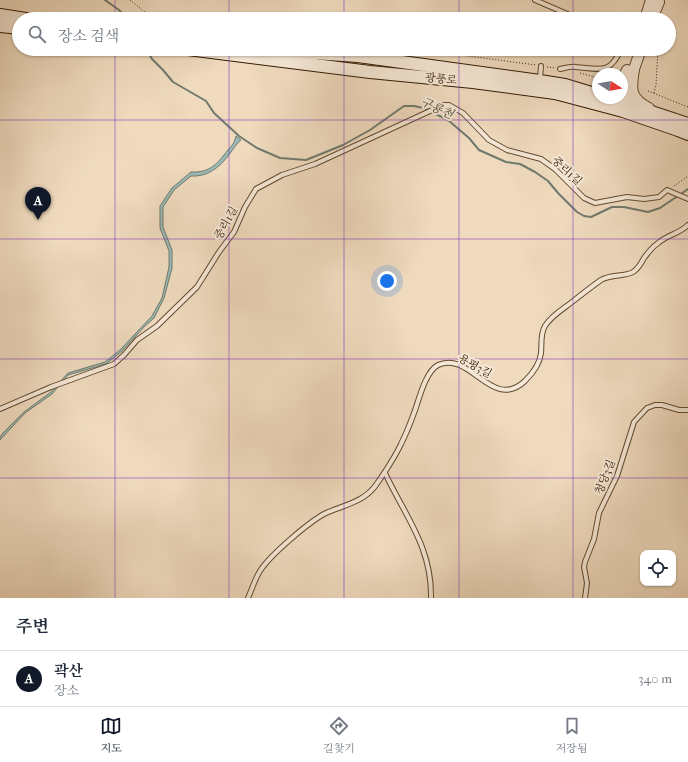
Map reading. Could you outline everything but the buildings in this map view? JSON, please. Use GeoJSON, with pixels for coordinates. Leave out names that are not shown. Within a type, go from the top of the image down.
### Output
{"type":"FeatureCollection","features":[{"type":"Feature","properties":{"kind":"main road"},"geometry":{"type":"LineString","coordinates":[[0,15],[12,17]]}},
{"type":"Feature","properties":{"kind":"main road"},"geometry":{"type":"LineString","coordinates":[[0,26],[12,27]]}},
{"type":"Feature","properties":{"kind":"main road","name":"광풍로"},"geometry":{"type":"LineString","coordinates":[[243,56],[370,72],[481,83],[592,98]]}},
{"type":"Feature","properties":{"kind":"main road","name":"광풍로"},"geometry":{"type":"LineString","coordinates":[[358,56],[540,81],[565,85],[592,93]]}},
{"type":"Feature","properties":{"kind":"main road","name":"광풍로"},"geometry":{"type":"LineString","coordinates":[[624,104],[688,134]]}},
{"type":"Feature","properties":{"kind":"main road","name":"광풍로"},"geometry":{"type":"LineString","coordinates":[[627,104],[688,124]]}},
{"type":"Feature","properties":{"kind":"street"},"geometry":{"type":"LineString","coordinates":[[649,12],[655,1]]}},
{"type":"Feature","properties":{"kind":"street"},"geometry":{"type":"LineString","coordinates":[[653,12],[655,1]]}},
{"type":"Feature","properties":{"kind":"street"},"geometry":{"type":"LineString","coordinates":[[628,79],[634,56]]}},
{"type":"Feature","properties":{"kind":"street"},"geometry":{"type":"LineString","coordinates":[[628,73],[638,56]]}},
{"type":"Feature","properties":{"kind":"street"},"geometry":{"type":"LineString","coordinates":[[631,70],[631,87],[634,96],[642,104],[669,117]]}},
{"type":"Feature","properties":{"kind":"street"},"geometry":{"type":"LineString","coordinates":[[565,85],[592,88]]}},
{"type":"Feature","properties":{"kind":"lane"},"geometry":{"type":"LineString","coordinates":[[535,0],[563,12]]}},
{"type":"Feature","properties":{"kind":"lane"},"geometry":{"type":"LineString","coordinates":[[560,68],[574,66],[602,69],[609,67],[618,56]]}},
{"type":"Feature","properties":{"kind":"lane"},"geometry":{"type":"LineString","coordinates":[[540,81],[541,66]]}},
{"type":"Feature","properties":{"kind":"lane","name":"중리1길"},"geometry":{"type":"LineString","coordinates":[[0,409],[51,387],[114,364],[137,340],[157,326],[197,287],[219,252],[234,232],[245,207],[256,190],[282,175],[315,164],[443,105],[449,105],[463,113],[489,140],[506,150],[541,159],[555,169],[584,198],[595,203],[627,197],[644,199],[659,197],[667,190]]}},
{"type":"Feature","properties":{"kind":"lane"},"geometry":{"type":"LineString","coordinates":[[667,190],[688,200]]}},
{"type":"Feature","properties":{"kind":"lane","name":"용평3길"},"geometry":{"type":"LineString","coordinates":[[248,598],[261,570],[292,538],[319,517],[360,499],[369,493],[396,454],[408,430],[428,376],[436,366],[452,362],[461,366],[482,381],[499,389],[506,390],[515,388],[524,382],[538,363],[541,354],[542,333],[544,326],[559,310],[607,276],[633,272],[640,266],[644,258],[657,243],[684,229],[688,225]]}},
{"type":"Feature","properties":{"kind":"lane","name":"청당3길"},"geometry":{"type":"LineString","coordinates":[[585,598],[587,583],[584,567],[585,562],[594,539],[599,513],[617,476],[634,422],[647,408],[655,405],[662,405],[679,410],[688,410]]}},
{"type":"Feature","properties":{"kind":"lane"},"geometry":{"type":"LineString","coordinates":[[384,473],[408,515],[421,542],[430,578],[431,598]]}},
{"type":"Feature","properties":{"kind":"path"},"geometry":{"type":"LineString","coordinates":[[130,0],[145,12]]}},
{"type":"Feature","properties":{"kind":"path"},"geometry":{"type":"LineString","coordinates":[[467,56],[560,68]]}},
{"type":"Feature","properties":{"kind":"path"},"geometry":{"type":"LineString","coordinates":[[654,93],[656,85],[658,56]]}},
{"type":"Feature","properties":{"kind":"path"},"geometry":{"type":"LineString","coordinates":[[575,72],[592,76]]}},
{"type":"Feature","properties":{"kind":"path"},"geometry":{"type":"LineString","coordinates":[[648,91],[688,107]]}},
{"type":"Feature","properties":{"kind":"path"},"geometry":{"type":"LineString","coordinates":[[667,190],[688,176]]}},
{"type":"Feature","properties":{"kind":"water"},"geometry":{"type":"Polygon","coordinates":[[[236,136],[241,140],[219,166],[209,173],[191,176],[174,190],[163,207],[163,227],[172,250],[172,268],[164,298],[154,318],[122,351],[106,364],[68,375],[52,394],[25,413],[0,440],[3,433],[24,412],[51,392],[68,373],[105,362],[120,350],[152,316],[162,298],[169,267],[169,251],[160,228],[160,206],[172,188],[191,172],[203,171],[212,167],[232,145],[236,136]]]}},
{"type":"Feature","properties":{"kind":"waterway","name":"구룡천"},"geometry":{"type":"LineString","coordinates":[[105,0],[121,12]]}},
{"type":"Feature","properties":{"kind":"waterway","name":"구룡천"},"geometry":{"type":"LineString","coordinates":[[150,56],[173,82],[206,101],[214,113],[239,136],[257,148],[280,158],[306,160],[343,145],[370,130],[404,106],[414,106],[423,108],[448,120],[469,138],[479,150],[506,162],[520,164],[535,172],[548,181],[577,212],[584,216],[591,217],[612,207],[624,207],[648,212],[660,208],[688,189]]}},
{"type":"Feature","properties":{"kind":"place","name":"곽산"},"geometry":{"type":"Point","coordinates":[38,220]}}]}
